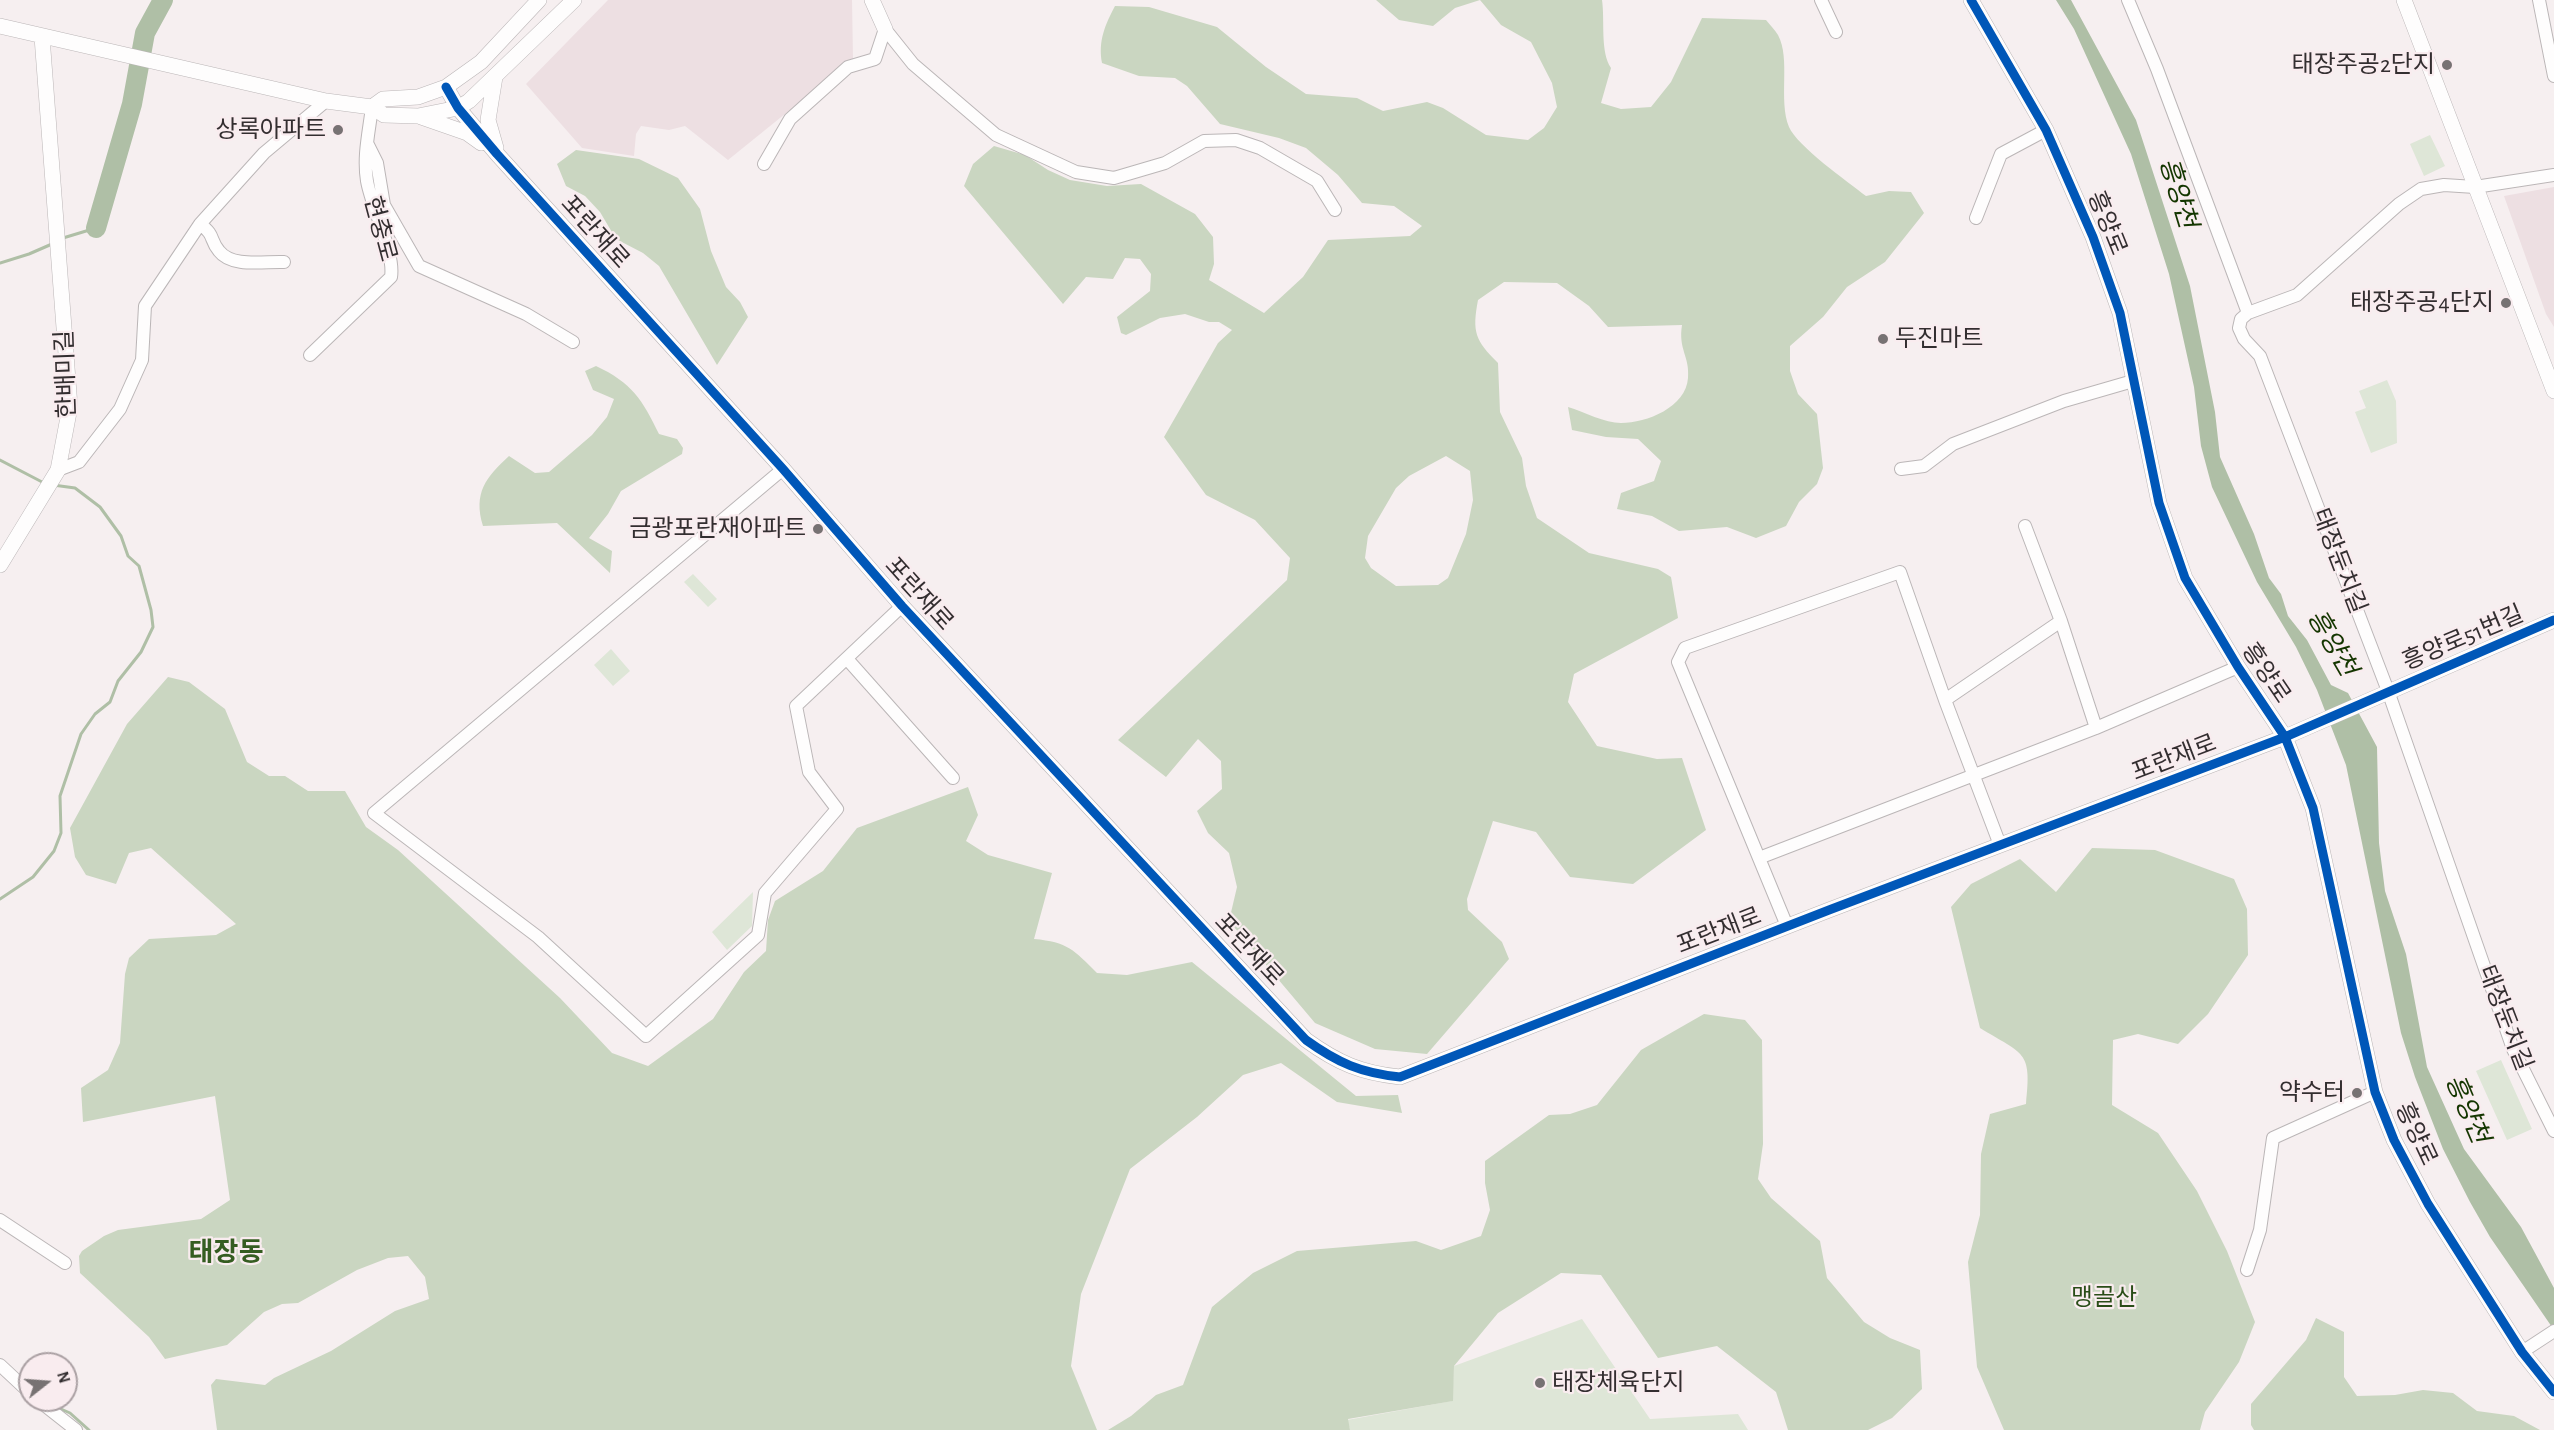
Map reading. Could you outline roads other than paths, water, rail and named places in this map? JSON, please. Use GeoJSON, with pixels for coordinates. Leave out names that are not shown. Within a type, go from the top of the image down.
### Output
{"type":"FeatureCollection","features":[{"type":"Feature","properties":{"kind":"street"},"geometry":{"type":"LineString","coordinates":[[372,107],[383,99],[418,97],[446,87],[481,62],[539,0]]}},
{"type":"Feature","properties":{"kind":"street"},"geometry":{"type":"LineString","coordinates":[[0,26],[42,38],[326,101],[372,107],[384,115],[418,116],[458,108],[495,77],[574,0]]}},
{"type":"Feature","properties":{"kind":"street"},"geometry":{"type":"LineString","coordinates":[[872,0],[885,29],[914,64],[996,135],[1076,172],[1114,178],[1165,162],[1204,141],[1236,140],[1260,148],[1317,181],[1335,210]]}},
{"type":"Feature","properties":{"kind":"street"},"geometry":{"type":"LineString","coordinates":[[1821,0],[1836,32]]}},
{"type":"Feature","properties":{"kind":"street","name":"흥양로"},"geometry":{"type":"LineString","coordinates":[[1971,0],[2046,130],[2093,237],[2120,313],[2159,503],[2185,578],[2238,667],[2285,737],[2313,808],[2375,1092],[2394,1140],[2428,1203],[2522,1352],[2554,1392]]}},
{"type":"Feature","properties":{"kind":"street","name":"태장둔치길"},"geometry":{"type":"LineString","coordinates":[[2128,0],[2157,69],[2248,313],[2241,319],[2239,328],[2244,339],[2260,356],[2388,691],[2513,1049],[2554,1131]]}},
{"type":"Feature","properties":{"kind":"street"},"geometry":{"type":"LineString","coordinates":[[2404,0],[2554,391]]}},
{"type":"Feature","properties":{"kind":"street"},"geometry":{"type":"LineString","coordinates":[[2539,0],[2554,76]]}},
{"type":"Feature","properties":{"kind":"street"},"geometry":{"type":"LineString","coordinates":[[764,164],[790,119],[848,67],[875,59],[885,29]]}},
{"type":"Feature","properties":{"kind":"street","name":"한배미길"},"geometry":{"type":"LineString","coordinates":[[0,565],[57,473],[67,435],[70,406],[42,38]]}},
{"type":"Feature","properties":{"kind":"street"},"geometry":{"type":"LineString","coordinates":[[495,77],[488,120],[498,154]]}},
{"type":"Feature","properties":{"kind":"street","name":"포란재로"},"geometry":{"type":"LineString","coordinates":[[446,87],[458,108],[498,154],[783,469],[902,606],[1306,1040],[1333,1060],[1371,1074],[1400,1077],[1787,926],[2285,737]]}},
{"type":"Feature","properties":{"kind":"street"},"geometry":{"type":"LineString","coordinates":[[57,473],[79,462],[120,409],[142,360],[145,306],[200,224],[264,153],[326,101]]}},
{"type":"Feature","properties":{"kind":"street","name":"현충로"},"geometry":{"type":"LineString","coordinates":[[310,355],[391,277],[393,265],[368,184],[364,159],[368,145],[372,107]]}},
{"type":"Feature","properties":{"kind":"street"},"geometry":{"type":"LineString","coordinates":[[418,116],[467,133],[498,154]]}},
{"type":"Feature","properties":{"kind":"street"},"geometry":{"type":"LineString","coordinates":[[1976,218],[2001,154],[2046,130]]}},
{"type":"Feature","properties":{"kind":"street"},"geometry":{"type":"LineString","coordinates":[[368,145],[377,163],[384,205],[419,266],[526,314],[573,342]]}},
{"type":"Feature","properties":{"kind":"street"},"geometry":{"type":"LineString","coordinates":[[2248,313],[2296,295],[2399,204],[2421,189],[2444,185],[2475,187],[2554,175]]}},
{"type":"Feature","properties":{"kind":"street"},"geometry":{"type":"LineString","coordinates":[[200,224],[212,233],[219,252],[235,261],[284,262]]}},
{"type":"Feature","properties":{"kind":"street"},"geometry":{"type":"LineString","coordinates":[[1900,469],[1924,466],[1953,444],[2064,401],[2133,381]]}},
{"type":"Feature","properties":{"kind":"street"},"geometry":{"type":"LineString","coordinates":[[783,469],[374,813],[538,937],[646,1036],[758,935],[765,893],[837,809],[809,772],[796,706],[848,660],[902,606]]}},
{"type":"Feature","properties":{"kind":"street"},"geometry":{"type":"LineString","coordinates":[[2025,526],[2061,621],[2096,728]]}},
{"type":"Feature","properties":{"kind":"street"},"geometry":{"type":"LineString","coordinates":[[1787,926],[1678,662],[1685,648],[1900,572],[2000,845]]}},
{"type":"Feature","properties":{"kind":"street","name":"흥양로51번길"},"geometry":{"type":"LineString","coordinates":[[2285,737],[2554,620]]}},
{"type":"Feature","properties":{"kind":"street"},"geometry":{"type":"LineString","coordinates":[[1945,700],[2061,621]]}},
{"type":"Feature","properties":{"kind":"street"},"geometry":{"type":"LineString","coordinates":[[848,660],[953,778]]}},
{"type":"Feature","properties":{"kind":"street"},"geometry":{"type":"LineString","coordinates":[[1758,858],[2096,728],[2238,667]]}},
{"type":"Feature","properties":{"kind":"street"},"geometry":{"type":"LineString","coordinates":[[2247,1270],[2260,1230],[2273,1138],[2375,1092]]}},
{"type":"Feature","properties":{"kind":"street"},"geometry":{"type":"LineString","coordinates":[[0,1220],[65,1263]]}},
{"type":"Feature","properties":{"kind":"street"},"geometry":{"type":"LineString","coordinates":[[2522,1352],[2554,1331]]}},
{"type":"Feature","properties":{"kind":"street"},"geometry":{"type":"LineString","coordinates":[[0,1365],[18,1382]]}},
{"type":"Feature","properties":{"kind":"street"},"geometry":{"type":"LineString","coordinates":[[53,1412],[76,1430]]}},
{"type":"Feature","properties":{"kind":"waterway"},"geometry":{"type":"LineString","coordinates":[[96,228],[132,104],[145,33],[163,0]]}},
{"type":"Feature","properties":{"kind":"waterway"},"geometry":{"type":"LineString","coordinates":[[63,238],[96,228]]}},
{"type":"Feature","properties":{"kind":"waterway"},"geometry":{"type":"LineString","coordinates":[[0,263],[52,244]]}},
{"type":"Feature","properties":{"kind":"waterway"},"geometry":{"type":"LineString","coordinates":[[0,460],[44,483]]}},
{"type":"Feature","properties":{"kind":"waterway"},"geometry":{"type":"LineString","coordinates":[[0,899],[33,877],[54,851],[61,833],[60,796],[81,734],[95,714],[110,702],[118,681],[141,652],[153,627],[151,610],[139,566],[128,556],[121,536],[100,507],[75,488],[53,485]]}},
{"type":"Feature","properties":{"kind":"waterway"},"geometry":{"type":"LineString","coordinates":[[68,1412],[89,1430]]}},
{"type":"Feature","properties":{"kind":"place","name":"태장주공2단지"},"geometry":{"type":"Point","coordinates":[2447,65]}},
{"type":"Feature","properties":{"kind":"place","name":"상록아파트"},"geometry":{"type":"Point","coordinates":[338,130]}},
{"type":"Feature","properties":{"kind":"place","name":"태장주공4단지"},"geometry":{"type":"Point","coordinates":[2506,303]}},
{"type":"Feature","properties":{"kind":"place","name":"두진마트"},"geometry":{"type":"Point","coordinates":[1883,339]}},
{"type":"Feature","properties":{"kind":"place","name":"금광포란재아파트"},"geometry":{"type":"Point","coordinates":[818,529]}},
{"type":"Feature","properties":{"kind":"place","name":"약수터"},"geometry":{"type":"Point","coordinates":[2357,1093]}},
{"type":"Feature","properties":{"kind":"place","name":"태장체육단지"},"geometry":{"type":"Point","coordinates":[1540,1383]}},
{"type":"Feature","properties":{"kind":"district","name":"태장동"},"geometry":{"type":"Point","coordinates":[226,1253]}},
{"type":"Feature","properties":{"kind":"water label","name":"흥양천"},"geometry":{"type":"Point","coordinates":[2178,193]}},
{"type":"Feature","properties":{"kind":"water label","name":"흥양천"},"geometry":{"type":"Point","coordinates":[2332,643]}},
{"type":"Feature","properties":{"kind":"water label","name":"흥양천"},"geometry":{"type":"Point","coordinates":[2467,1109]}},
{"type":"Feature","properties":{"kind":"park label","name":"맹골산"},"geometry":{"type":"Point","coordinates":[2104,1298]}}]}
